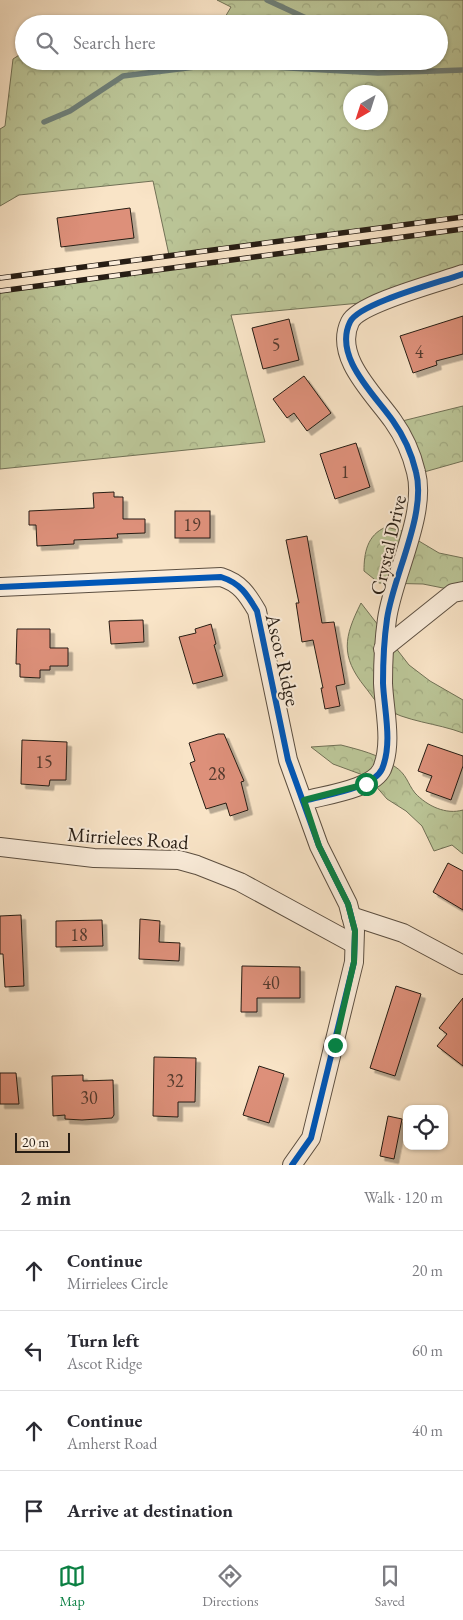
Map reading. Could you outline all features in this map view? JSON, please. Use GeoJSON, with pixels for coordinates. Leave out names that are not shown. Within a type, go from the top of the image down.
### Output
{"type":"FeatureCollection","features":[{"type":"Feature","properties":{"kind":"street","name":"Crystal Drive"},"geometry":{"type":"LineString","coordinates":[[304,800],[366,784],[382,770],[385,758],[387,726],[383,649],[387,616],[418,503],[417,474],[411,456],[394,423],[349,357],[346,336],[350,322],[356,314],[382,301],[463,274]]}},
{"type":"Feature","properties":{"kind":"street","name":"Ascot Ridge"},"geometry":{"type":"LineString","coordinates":[[0,587],[216,577],[235,583],[246,592],[257,611],[288,760],[319,846],[338,883],[355,931],[354,962],[311,1138],[292,1165]]}},
{"type":"Feature","properties":{"kind":"street"},"geometry":{"type":"LineString","coordinates":[[383,649],[453,594],[463,591]]}},
{"type":"Feature","properties":{"kind":"street","name":"Mirrielees Road"},"geometry":{"type":"LineString","coordinates":[[0,847],[94,858],[179,860],[197,864],[240,882],[354,944]]}},
{"type":"Feature","properties":{"kind":"street"},"geometry":{"type":"LineString","coordinates":[[351,916],[403,933],[463,965]]}},
{"type":"Feature","properties":{"kind":"green space"},"geometry":{"type":"Polygon","coordinates":[[[217,0],[463,0],[463,217],[169,255],[153,181],[19,195],[0,206],[0,129],[5,126],[13,59],[15,58],[15,70],[448,70],[448,15],[226,15],[231,7],[217,0]]]}},
{"type":"Feature","properties":{"kind":"green space"},"geometry":{"type":"Polygon","coordinates":[[[463,229],[463,274],[382,301],[231,315],[265,442],[0,469],[0,291],[463,229]]]}},
{"type":"Feature","properties":{"kind":"green space"},"geometry":{"type":"Polygon","coordinates":[[[463,406],[463,461],[417,474],[394,423],[463,406]]]}},
{"type":"Feature","properties":{"kind":"green space"},"geometry":{"type":"Polygon","coordinates":[[[386,527],[402,531],[439,553],[463,558],[463,592],[423,584],[379,583],[364,571],[368,545],[380,530],[386,527]]]}},
{"type":"Feature","properties":{"kind":"green space"},"geometry":{"type":"Polygon","coordinates":[[[361,603],[409,665],[430,681],[463,700],[463,733],[401,716],[382,707],[373,698],[351,666],[348,656],[348,636],[361,603]]]}},
{"type":"Feature","properties":{"kind":"green space"},"geometry":{"type":"Polygon","coordinates":[[[341,745],[369,753],[388,762],[402,772],[415,793],[425,802],[444,810],[463,810],[463,854],[452,845],[434,851],[422,826],[406,811],[387,799],[363,775],[333,764],[311,747],[341,745]]]}},
{"type":"Feature","properties":{"kind":"building"},"geometry":{"type":"Polygon","coordinates":[[[130,208],[134,238],[61,247],[57,218],[130,208]]]}},
{"type":"Feature","properties":{"kind":"building"},"geometry":{"type":"Polygon","coordinates":[[[463,316],[463,354],[436,361],[437,365],[413,373],[400,336],[463,316]]]}},
{"type":"Feature","properties":{"kind":"building"},"geometry":{"type":"Polygon","coordinates":[[[289,319],[299,360],[263,369],[252,328],[289,319]]]}},
{"type":"Feature","properties":{"kind":"building"},"geometry":{"type":"Polygon","coordinates":[[[304,376],[331,413],[307,431],[294,413],[287,418],[273,399],[304,376]]]}},
{"type":"Feature","properties":{"kind":"building"},"geometry":{"type":"Polygon","coordinates":[[[356,443],[370,487],[335,499],[320,454],[356,443]]]}},
{"type":"Feature","properties":{"kind":"building"},"geometry":{"type":"Polygon","coordinates":[[[114,492],[114,497],[123,497],[123,519],[145,519],[145,533],[117,534],[118,538],[74,540],[74,544],[37,546],[36,525],[29,525],[29,511],[94,508],[93,493],[114,492]]]}},
{"type":"Feature","properties":{"kind":"building"},"geometry":{"type":"Polygon","coordinates":[[[175,511],[210,511],[210,538],[175,538],[175,511]]]}},
{"type":"Feature","properties":{"kind":"building"},"geometry":{"type":"Polygon","coordinates":[[[307,536],[322,623],[334,622],[345,684],[336,686],[340,706],[325,709],[321,688],[323,688],[313,640],[302,642],[296,603],[299,603],[286,540],[307,536]]]}},
{"type":"Feature","properties":{"kind":"building"},"geometry":{"type":"Polygon","coordinates":[[[143,620],[144,642],[111,644],[109,621],[143,620]]]}},
{"type":"Feature","properties":{"kind":"building"},"geometry":{"type":"Polygon","coordinates":[[[211,624],[216,644],[214,645],[223,676],[193,684],[179,637],[196,633],[195,629],[211,624]]]}},
{"type":"Feature","properties":{"kind":"building"},"geometry":{"type":"Polygon","coordinates":[[[17,629],[50,629],[50,648],[68,648],[68,666],[50,666],[50,670],[40,670],[40,678],[20,677],[20,664],[16,664],[17,629]]]}},
{"type":"Feature","properties":{"kind":"building"},"geometry":{"type":"Polygon","coordinates":[[[224,734],[244,781],[241,782],[248,810],[230,816],[226,803],[206,809],[190,763],[195,761],[189,743],[224,734]]]}},
{"type":"Feature","properties":{"kind":"building"},"geometry":{"type":"Polygon","coordinates":[[[22,740],[67,742],[66,780],[50,780],[49,786],[21,784],[22,740]]]}},
{"type":"Feature","properties":{"kind":"building"},"geometry":{"type":"Polygon","coordinates":[[[428,744],[463,756],[463,766],[451,800],[426,791],[432,776],[418,771],[428,744]]]}},
{"type":"Feature","properties":{"kind":"building"},"geometry":{"type":"Polygon","coordinates":[[[448,863],[463,871],[463,910],[433,892],[448,863]]]}},
{"type":"Feature","properties":{"kind":"building"},"geometry":{"type":"Polygon","coordinates":[[[21,915],[24,986],[5,987],[3,954],[0,954],[0,916],[21,915]]]}},
{"type":"Feature","properties":{"kind":"building"},"geometry":{"type":"Polygon","coordinates":[[[140,919],[160,921],[159,942],[180,943],[179,961],[139,959],[140,919]]]}},
{"type":"Feature","properties":{"kind":"building"},"geometry":{"type":"Polygon","coordinates":[[[102,920],[103,946],[56,947],[56,921],[102,920]]]}},
{"type":"Feature","properties":{"kind":"building"},"geometry":{"type":"Polygon","coordinates":[[[242,966],[300,967],[300,998],[257,998],[257,1012],[241,1012],[242,966]]]}},
{"type":"Feature","properties":{"kind":"building"},"geometry":{"type":"Polygon","coordinates":[[[396,986],[421,994],[395,1076],[370,1068],[396,986]]]}},
{"type":"Feature","properties":{"kind":"building"},"geometry":{"type":"Polygon","coordinates":[[[463,998],[463,1066],[437,1046],[447,1034],[439,1028],[463,998]]]}},
{"type":"Feature","properties":{"kind":"building"},"geometry":{"type":"Polygon","coordinates":[[[154,1057],[196,1058],[195,1102],[178,1102],[178,1117],[153,1116],[154,1057]]]}},
{"type":"Feature","properties":{"kind":"building"},"geometry":{"type":"Polygon","coordinates":[[[259,1066],[284,1074],[269,1123],[243,1115],[259,1066]]]}},
{"type":"Feature","properties":{"kind":"building"},"geometry":{"type":"Polygon","coordinates":[[[0,1073],[16,1073],[19,1104],[0,1104],[0,1073]]]}},
{"type":"Feature","properties":{"kind":"building"},"geometry":{"type":"Polygon","coordinates":[[[83,1075],[83,1081],[113,1080],[114,1115],[112,1118],[82,1120],[65,1119],[65,1115],[53,1116],[52,1076],[83,1075]]]}},
{"type":"Feature","properties":{"kind":"building"},"geometry":{"type":"Polygon","coordinates":[[[388,1116],[402,1119],[394,1159],[380,1156],[388,1116]]]}},
{"type":"Feature","properties":{"kind":"waterway"},"geometry":{"type":"LineString","coordinates":[[267,0],[300,15]]}},
{"type":"Feature","properties":{"kind":"waterway"},"geometry":{"type":"LineString","coordinates":[[44,122],[70,111],[123,76],[171,70]]}},
{"type":"Feature","properties":{"kind":"waterway"},"geometry":{"type":"LineString","coordinates":[[325,70],[378,73],[463,70]]}},
{"type":"Feature","properties":{"kind":"railway"},"geometry":{"type":"LineString","coordinates":[[0,278],[463,217]]}},
{"type":"Feature","properties":{"kind":"railway"},"geometry":{"type":"LineString","coordinates":[[0,291],[463,229]]}},
{"type":"Feature","properties":{"kind":"cycle path"},"geometry":{"type":"LineString","coordinates":[[304,801],[335,794],[369,782],[382,769],[387,748],[383,683],[387,619],[390,602],[408,545],[417,507],[418,489],[416,472],[407,445],[397,427],[358,375],[347,349],[346,335],[350,322],[368,308],[463,274]]}},
{"type":"Feature","properties":{"kind":"cycle path"},"geometry":{"type":"LineString","coordinates":[[0,587],[221,577],[228,579],[238,586],[250,599],[257,611],[288,760],[319,846],[348,904],[355,931],[354,962],[311,1138],[292,1165]]}},
{"type":"Feature","properties":{"kind":"route"},"geometry":{"type":"LineString","coordinates":[[335,1045],[354,962],[355,931],[348,904],[319,846],[304,800],[366,784]]}}]}
